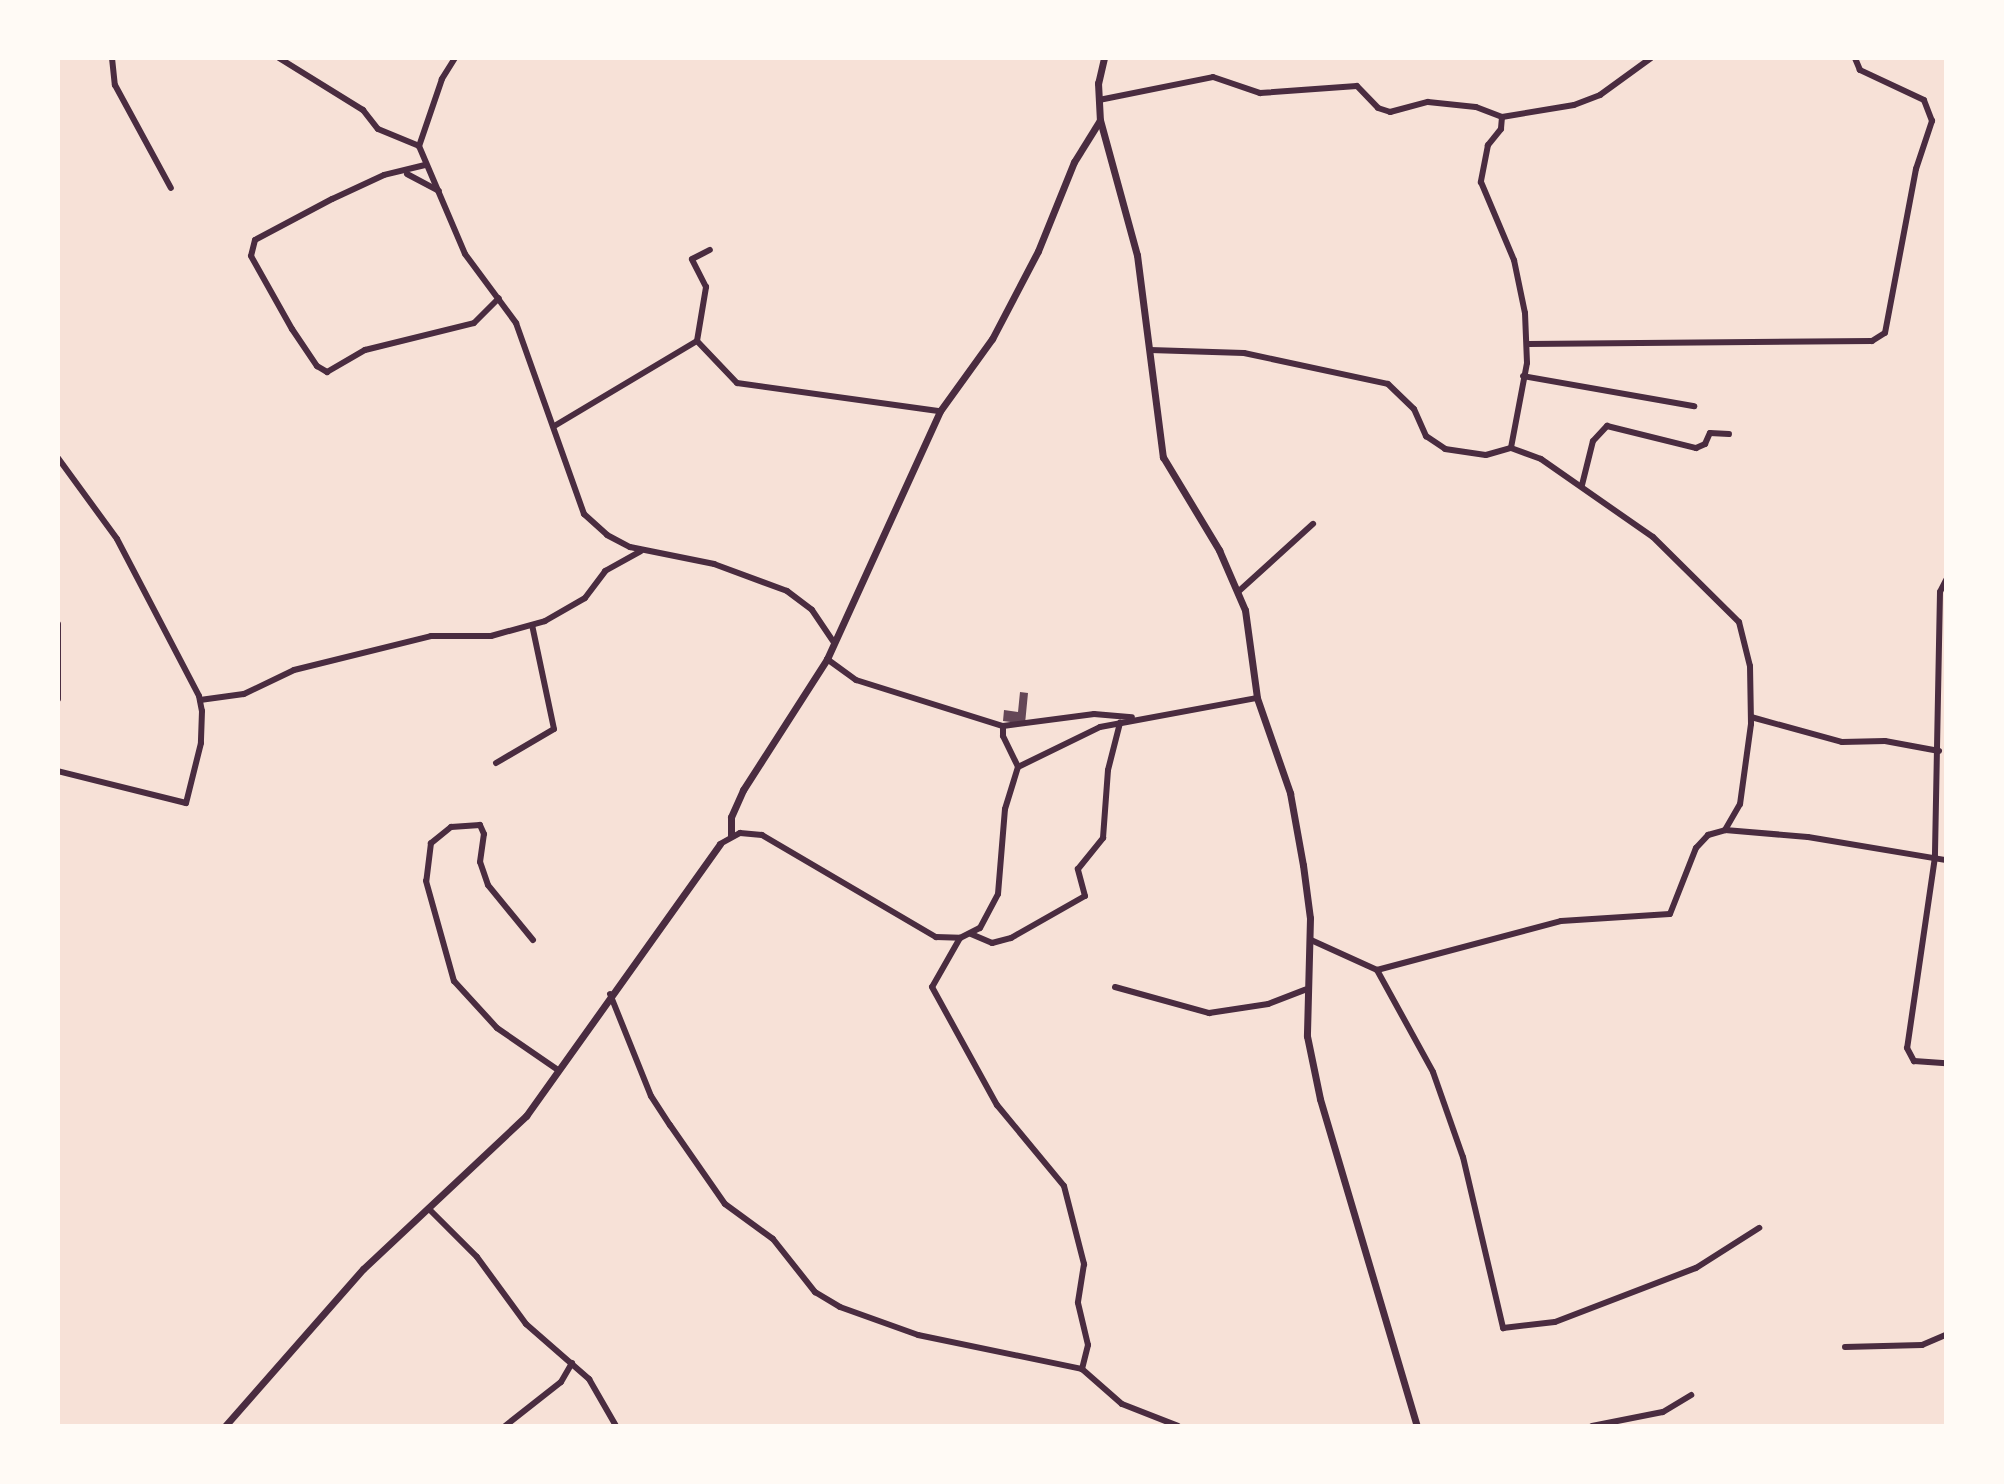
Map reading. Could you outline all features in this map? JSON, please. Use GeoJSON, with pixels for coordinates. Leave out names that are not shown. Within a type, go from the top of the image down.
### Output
{"type":"FeatureCollection","features":[{"type":"Feature","properties":{"kind":"street"},"geometry":{"type":"LineString","coordinates":[[112,58],[115,85],[171,188]]}},
{"type":"Feature","properties":{"kind":"street"},"geometry":{"type":"LineString","coordinates":[[279,58],[363,110],[378,129],[419,146]]}},
{"type":"Feature","properties":{"kind":"street"},"geometry":{"type":"LineString","coordinates":[[455,58],[442,79],[419,146],[465,254],[516,323],[556,425],[584,514],[607,535],[641,551],[714,564],[787,591],[812,610],[834,643]]}},
{"type":"Feature","properties":{"kind":"street"},"geometry":{"type":"LineString","coordinates":[[1104,58],[1100,120],[1127,205],[1163,457],[1239,591],[1257,698],[1290,793],[1311,940],[1305,990],[1307,1036],[1320,1099],[1417,1426]]}},
{"type":"Feature","properties":{"kind":"street"},"geometry":{"type":"LineString","coordinates":[[1099,100],[1213,77],[1260,93],[1357,86],[1378,108],[1390,112],[1428,102],[1476,107],[1502,117],[1574,105],[1600,95],[1651,58]]}},
{"type":"Feature","properties":{"kind":"street"},"geometry":{"type":"LineString","coordinates":[[1528,344],[1859,341],[1885,333],[1916,169],[1932,121],[1924,100],[1860,70],[1855,58]]}},
{"type":"Feature","properties":{"kind":"street"},"geometry":{"type":"LineString","coordinates":[[1502,117],[1504,124],[1485,154],[1481,182],[1514,260],[1528,344],[1511,448]]}},
{"type":"Feature","properties":{"kind":"street"},"geometry":{"type":"LineString","coordinates":[[731,835],[731,817],[743,790],[827,659],[940,411],[992,339],[1038,251],[1074,162],[1100,120]]}},
{"type":"Feature","properties":{"kind":"street"},"geometry":{"type":"LineString","coordinates":[[425,165],[407,174],[365,183],[252,244],[251,256],[317,366],[327,372],[365,350],[474,323],[499,298]]}},
{"type":"Feature","properties":{"kind":"street"},"geometry":{"type":"LineString","coordinates":[[407,174],[439,191]]}},
{"type":"Feature","properties":{"kind":"street"},"geometry":{"type":"LineString","coordinates":[[556,425],[697,341],[706,287],[692,259],[710,250]]}},
{"type":"Feature","properties":{"kind":"street"},"geometry":{"type":"LineString","coordinates":[[697,341],[737,383],[940,411]]}},
{"type":"Feature","properties":{"kind":"street"},"geometry":{"type":"LineString","coordinates":[[1150,350],[1244,353],[1375,380],[1400,393],[1426,436],[1445,449],[1486,455],[1511,448],[1549,463],[1653,537],[1696,584],[1731,609],[1750,666],[1751,717],[1740,804],[1725,830]]}},
{"type":"Feature","properties":{"kind":"street"},"geometry":{"type":"LineString","coordinates":[[1523,376],[1694,406]]}},
{"type":"Feature","properties":{"kind":"street"},"geometry":{"type":"LineString","coordinates":[[1582,485],[1593,441],[1607,426],[1696,448],[1705,444],[1710,433],[1729,434]]}},
{"type":"Feature","properties":{"kind":"street"},"geometry":{"type":"LineString","coordinates":[[58,458],[117,539],[200,700],[201,743],[186,803],[58,771]]}},
{"type":"Feature","properties":{"kind":"street"},"geometry":{"type":"LineString","coordinates":[[1239,591],[1313,524]]}},
{"type":"Feature","properties":{"kind":"street"},"geometry":{"type":"LineString","coordinates":[[200,700],[244,694],[294,670],[431,636],[491,636],[532,625],[585,598],[605,571],[641,551]]}},
{"type":"Feature","properties":{"kind":"street"},"geometry":{"type":"LineString","coordinates":[[1946,580],[1940,592],[1935,857],[1907,1048],[1914,1061],[1946,1063]]}},
{"type":"Feature","properties":{"kind":"street"},"geometry":{"type":"LineString","coordinates":[[58,624],[58,699]]}},
{"type":"Feature","properties":{"kind":"street"},"geometry":{"type":"LineString","coordinates":[[496,763],[554,729],[532,625]]}},
{"type":"Feature","properties":{"kind":"street"},"geometry":{"type":"LineString","coordinates":[[827,659],[856,680],[1003,726],[1094,714],[1140,718]]}},
{"type":"Feature","properties":{"kind":"street"},"geometry":{"type":"LineString","coordinates":[[1018,767],[1076,735],[1140,718],[1257,698]]}},
{"type":"Feature","properties":{"kind":"street"},"geometry":{"type":"LineString","coordinates":[[1751,717],[1842,742],[1885,741],[1939,751]]}},
{"type":"Feature","properties":{"kind":"street"},"geometry":{"type":"LineString","coordinates":[[971,934],[992,943],[1011,938],[1085,896],[1078,869],[1103,838],[1108,770],[1120,723]]}},
{"type":"Feature","properties":{"kind":"street"},"geometry":{"type":"LineString","coordinates":[[225,1426],[363,1269],[430,1210],[526,1116],[610,994],[720,844],[731,835],[762,835],[936,937],[960,938],[971,934],[987,919],[1003,876],[1005,809],[1018,767],[1003,736],[1003,726]]}},
{"type":"Feature","properties":{"kind":"street"},"geometry":{"type":"LineString","coordinates":[[533,940],[488,885],[480,862],[480,825],[451,827],[431,843],[426,881],[454,981],[497,1028],[558,1070]]}},
{"type":"Feature","properties":{"kind":"street"},"geometry":{"type":"LineString","coordinates":[[1377,970],[1561,921],[1670,914],[1696,848],[1708,835],[1725,830],[1946,860]]}},
{"type":"Feature","properties":{"kind":"street"},"geometry":{"type":"LineString","coordinates":[[960,938],[932,987],[997,1105],[1064,1186],[1084,1264],[1078,1303],[1088,1345],[1082,1369]]}},
{"type":"Feature","properties":{"kind":"street"},"geometry":{"type":"LineString","coordinates":[[1311,940],[1377,970],[1433,1072],[1463,1157],[1503,1328],[1555,1322],[1696,1268],[1759,1228]]}},
{"type":"Feature","properties":{"kind":"street"},"geometry":{"type":"LineString","coordinates":[[1115,987],[1209,1013],[1268,1004],[1305,990]]}},
{"type":"Feature","properties":{"kind":"street"},"geometry":{"type":"LineString","coordinates":[[610,994],[651,1096],[670,1125],[725,1204],[773,1239],[815,1292],[840,1307],[918,1335],[1082,1369],[1122,1404],[1178,1426]]}},
{"type":"Feature","properties":{"kind":"street"},"geometry":{"type":"LineString","coordinates":[[430,1210],[477,1257],[526,1324],[589,1379],[616,1426]]}},
{"type":"Feature","properties":{"kind":"street"},"geometry":{"type":"LineString","coordinates":[[1845,1347],[1911,1346],[1946,1335]]}},
{"type":"Feature","properties":{"kind":"street"},"geometry":{"type":"LineString","coordinates":[[505,1426],[561,1382],[572,1363]]}},
{"type":"Feature","properties":{"kind":"street"},"geometry":{"type":"LineString","coordinates":[[1592,1426],[1663,1412],[1691,1395]]}},
{"type":"Feature","properties":{"kind":"building"},"geometry":{"type":"Polygon","coordinates":[[[1020,692],[1028,693],[1025,724],[1003,721],[1004,710],[1018,712],[1020,692]]]}}]}
